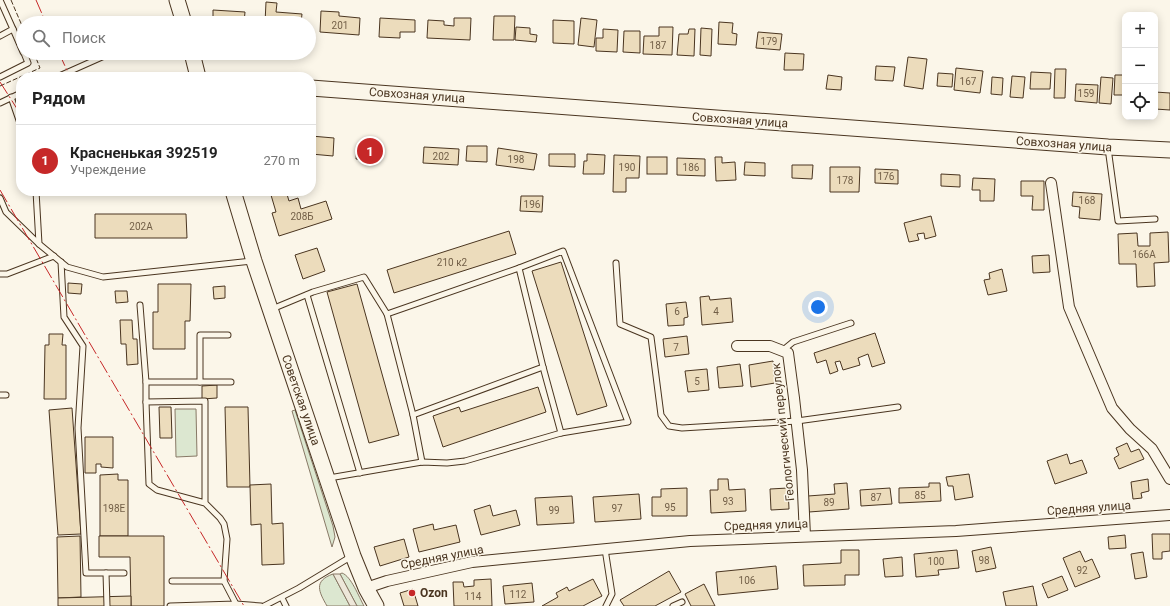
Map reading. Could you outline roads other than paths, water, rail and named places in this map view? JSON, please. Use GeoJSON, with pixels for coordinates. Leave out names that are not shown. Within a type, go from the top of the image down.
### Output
{"type":"FeatureCollection","features":[{"type":"Feature","properties":{"kind":"street"},"geometry":{"type":"LineString","coordinates":[[177,0],[181,16]]}},
{"type":"Feature","properties":{"kind":"street"},"geometry":{"type":"LineString","coordinates":[[194,60],[197,72]]}},
{"type":"Feature","properties":{"kind":"street","name":"Совхозная улица"},"geometry":{"type":"LineString","coordinates":[[316,88],[1108,147],[1170,150]]}},
{"type":"Feature","properties":{"kind":"street"},"geometry":{"type":"LineString","coordinates":[[1051,183],[1069,307],[1112,408],[1130,429],[1152,449],[1170,479]]}},
{"type":"Feature","properties":{"kind":"street","name":"Советская улица"},"geometry":{"type":"LineString","coordinates":[[234,196],[270,310],[353,556],[366,588],[376,606]]}},
{"type":"Feature","properties":{"kind":"street","name":"Геологический переулок"},"geometry":{"type":"LineString","coordinates":[[737,346],[770,346],[788,353],[802,470],[805,536]]}},
{"type":"Feature","properties":{"kind":"street","name":"Средняя улица"},"geometry":{"type":"LineString","coordinates":[[366,588],[387,581],[472,562],[690,541],[956,531],[1170,515]]}},
{"type":"Feature","properties":{"kind":"lane"},"geometry":{"type":"LineString","coordinates":[[0,0],[16,36]]}},
{"type":"Feature","properties":{"kind":"lane"},"geometry":{"type":"LineString","coordinates":[[0,36],[13,29]]}},
{"type":"Feature","properties":{"kind":"lane"},"geometry":{"type":"LineString","coordinates":[[0,77],[28,63],[27,60]]}},
{"type":"Feature","properties":{"kind":"lane"},"geometry":{"type":"LineString","coordinates":[[68,72],[95,60]]}},
{"type":"Feature","properties":{"kind":"lane"},"geometry":{"type":"LineString","coordinates":[[0,103],[16,95]]}},
{"type":"Feature","properties":{"kind":"lane"},"geometry":{"type":"LineString","coordinates":[[11,97],[16,112]]}},
{"type":"Feature","properties":{"kind":"lane"},"geometry":{"type":"LineString","coordinates":[[1108,147],[1118,221],[1155,219]]}},
{"type":"Feature","properties":{"kind":"lane"},"geometry":{"type":"LineString","coordinates":[[36,196],[39,244]]}},
{"type":"Feature","properties":{"kind":"lane"},"geometry":{"type":"LineString","coordinates":[[0,198],[6,212],[39,244],[67,267],[103,277],[254,261]]}},
{"type":"Feature","properties":{"kind":"lane"},"geometry":{"type":"LineString","coordinates":[[0,212],[6,212]]}},
{"type":"Feature","properties":{"kind":"lane"},"geometry":{"type":"LineString","coordinates":[[327,478],[422,462],[465,461],[561,433],[628,422],[563,251],[387,314]]}},
{"type":"Feature","properties":{"kind":"lane"},"geometry":{"type":"LineString","coordinates":[[0,274],[7,274],[54,256]]}},
{"type":"Feature","properties":{"kind":"lane"},"geometry":{"type":"LineString","coordinates":[[61,262],[64,317],[83,346],[78,428],[86,573],[124,573]]}},
{"type":"Feature","properties":{"kind":"lane"},"geometry":{"type":"LineString","coordinates":[[616,263],[620,324],[651,337],[661,415],[669,426],[682,428],[797,421],[898,408]]}},
{"type":"Feature","properties":{"kind":"lane"},"geometry":{"type":"LineString","coordinates":[[519,268],[543,368],[561,433]]}},
{"type":"Feature","properties":{"kind":"lane"},"geometry":{"type":"LineString","coordinates":[[270,310],[307,295],[364,277],[387,314],[413,415],[422,462]]}},
{"type":"Feature","properties":{"kind":"lane"},"geometry":{"type":"LineString","coordinates":[[307,295],[360,473]]}},
{"type":"Feature","properties":{"kind":"lane"},"geometry":{"type":"LineString","coordinates":[[140,306],[146,382],[149,484],[157,490],[205,503],[220,518],[226,533],[224,581],[236,605]]}},
{"type":"Feature","properties":{"kind":"lane"},"geometry":{"type":"LineString","coordinates":[[782,351],[793,342],[851,323]]}},
{"type":"Feature","properties":{"kind":"lane"},"geometry":{"type":"LineString","coordinates":[[200,382],[200,335],[228,335]]}},
{"type":"Feature","properties":{"kind":"lane"},"geometry":{"type":"LineString","coordinates":[[413,415],[543,368]]}},
{"type":"Feature","properties":{"kind":"lane"},"geometry":{"type":"LineString","coordinates":[[146,382],[231,382]]}},
{"type":"Feature","properties":{"kind":"lane"},"geometry":{"type":"LineString","coordinates":[[0,395],[6,395]]}},
{"type":"Feature","properties":{"kind":"lane"},"geometry":{"type":"LineString","coordinates":[[146,402],[205,401],[205,503]]}},
{"type":"Feature","properties":{"kind":"lane"},"geometry":{"type":"LineString","coordinates":[[605,549],[612,594],[606,606]]}},
{"type":"Feature","properties":{"kind":"lane"},"geometry":{"type":"LineString","coordinates":[[170,606],[262,606],[282,598],[353,556]]}},
{"type":"Feature","properties":{"kind":"lane"},"geometry":{"type":"LineString","coordinates":[[106,573],[107,606]]}},
{"type":"Feature","properties":{"kind":"lane"},"geometry":{"type":"LineString","coordinates":[[172,581],[224,581]]}},
{"type":"Feature","properties":{"kind":"lane"},"geometry":{"type":"LineString","coordinates":[[282,598],[286,606]]}},
{"type":"Feature","properties":{"kind":"lane"},"geometry":{"type":"LineString","coordinates":[[673,606],[682,602]]}},
{"type":"Feature","properties":{"kind":"place","name":"Красненькая 392519"},"geometry":{"type":"Point","coordinates":[370,151]}},
{"type":"Feature","properties":{"kind":"place","name":"Ozon"},"geometry":{"type":"Point","coordinates":[412,593]}}]}
